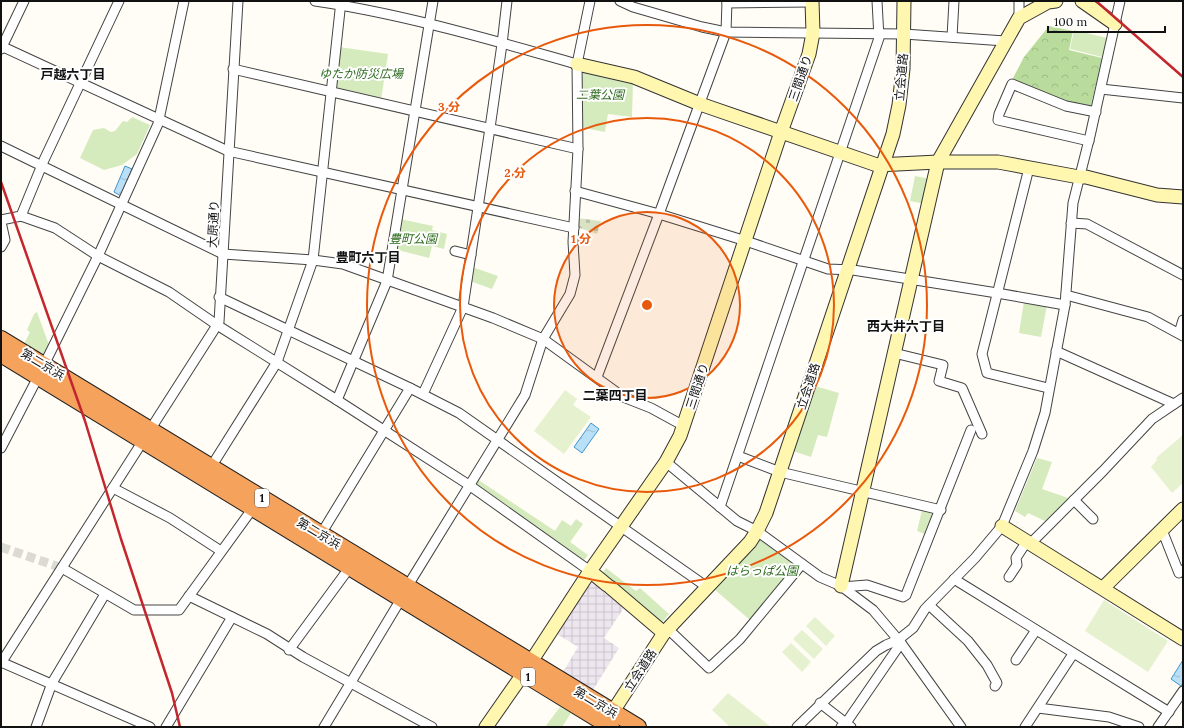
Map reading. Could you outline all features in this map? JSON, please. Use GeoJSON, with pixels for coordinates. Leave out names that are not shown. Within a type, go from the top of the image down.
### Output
{"type":"FeatureCollection","features":[{"type":"Feature","properties":{"kind":"highway","name":"第二京浜"},"geometry":{"type":"LineString","coordinates":[[1,339],[41,371],[147,435],[253,508],[350,567],[404,593]]}},
{"type":"Feature","properties":{"kind":"highway","name":"第二京浜"},"geometry":{"type":"LineString","coordinates":[[1,354],[41,371]]}},
{"type":"Feature","properties":{"kind":"highway","name":"第二京浜"},"geometry":{"type":"LineString","coordinates":[[147,435],[211,467],[321,534],[404,593],[527,668],[610,721],[638,727]]}},
{"type":"Feature","properties":{"kind":"street"},"geometry":{"type":"LineString","coordinates":[[24,1],[1,47],[228,151],[574,228]]}},
{"type":"Feature","properties":{"kind":"street"},"geometry":{"type":"LineString","coordinates":[[21,216],[42,165],[119,1]]}},
{"type":"Feature","properties":{"kind":"street"},"geometry":{"type":"LineString","coordinates":[[1,448],[98,256],[160,120],[184,1]]}},
{"type":"Feature","properties":{"kind":"street","name":"大原通り"},"geometry":{"type":"LineString","coordinates":[[1,662],[219,322],[238,1]]}},
{"type":"Feature","properties":{"kind":"street"},"geometry":{"type":"LineString","coordinates":[[315,1],[340,3],[430,24],[577,64],[634,77],[700,104],[877,165],[938,162],[998,162],[1086,177],[1157,195],[1183,197]]}},
{"type":"Feature","properties":{"kind":"street"},"geometry":{"type":"LineString","coordinates":[[337,400],[387,281],[433,1]]}},
{"type":"Feature","properties":{"kind":"street"},"geometry":{"type":"LineString","coordinates":[[423,394],[463,307],[490,128],[507,1]]}},
{"type":"Feature","properties":{"kind":"street"},"geometry":{"type":"LineString","coordinates":[[324,727],[469,485],[525,395],[543,339],[570,294],[575,275],[573,242],[578,150],[577,64],[590,1]]}},
{"type":"Feature","properties":{"kind":"street"},"geometry":{"type":"LineString","coordinates":[[620,1],[633,7],[702,27],[726,32],[904,34],[1005,41]]}},
{"type":"Feature","properties":{"kind":"street"},"geometry":{"type":"LineString","coordinates":[[720,507],[841,152],[879,34],[877,1]]}},
{"type":"Feature","properties":{"kind":"street","name":"立会道路"},"geometry":{"type":"LineString","coordinates":[[610,721],[666,631],[742,550],[757,531],[766,513],[892,134],[899,105],[903,69],[904,1]]}},
{"type":"Feature","properties":{"kind":"street"},"geometry":{"type":"LineString","coordinates":[[952,37],[954,1]]}},
{"type":"Feature","properties":{"kind":"street"},"geometry":{"type":"LineString","coordinates":[[1019,1],[1019,18]]}},
{"type":"Feature","properties":{"kind":"street"},"geometry":{"type":"LineString","coordinates":[[841,586],[864,491],[938,162],[1019,18],[1048,2],[1056,1]]}},
{"type":"Feature","properties":{"kind":"street"},"geometry":{"type":"LineString","coordinates":[[1082,1],[1115,24]]}},
{"type":"Feature","properties":{"kind":"street"},"geometry":{"type":"LineString","coordinates":[[820,703],[846,726],[900,642],[913,628],[929,605],[975,558],[1002,526],[1033,451],[1045,413],[1048,388],[1065,305],[1072,203],[1096,112],[1120,1]]}},
{"type":"Feature","properties":{"kind":"street"},"geometry":{"type":"LineString","coordinates":[[597,378],[726,32],[727,2],[812,2]]}},
{"type":"Feature","properties":{"kind":"street","name":"三間通り"},"geometry":{"type":"LineString","coordinates":[[486,727],[527,668],[590,571],[666,462],[684,426],[781,132],[809,54],[813,33],[812,2]]}},
{"type":"Feature","properties":{"kind":"street"},"geometry":{"type":"LineString","coordinates":[[211,467],[277,362],[312,260],[323,172],[340,3]]}},
{"type":"Feature","properties":{"kind":"street"},"geometry":{"type":"LineString","coordinates":[[234,69],[490,128],[578,150]]}},
{"type":"Feature","properties":{"kind":"street"},"geometry":{"type":"LineString","coordinates":[[1089,141],[998,120],[999,114],[1012,84],[1066,106],[1096,112]]}},
{"type":"Feature","properties":{"kind":"street"},"geometry":{"type":"LineString","coordinates":[[1101,89],[1183,98]]}},
{"type":"Feature","properties":{"kind":"street"},"geometry":{"type":"LineString","coordinates":[[1,146],[223,254],[312,260],[343,264],[463,307],[543,339],[623,397],[651,408],[684,426]]}},
{"type":"Feature","properties":{"kind":"street"},"geometry":{"type":"LineString","coordinates":[[1029,168],[982,354],[987,373],[1048,388]]}},
{"type":"Feature","properties":{"kind":"street"},"geometry":{"type":"LineString","coordinates":[[575,192],[659,214],[746,241],[828,269],[847,269],[1065,305]]}},
{"type":"Feature","properties":{"kind":"street"},"geometry":{"type":"LineString","coordinates":[[1,247],[5,240],[1,221],[21,216],[55,228],[98,256],[169,292],[217,325],[469,485],[590,571],[666,631],[709,668],[740,639],[802,564]]}},
{"type":"Feature","properties":{"kind":"street"},"geometry":{"type":"LineString","coordinates":[[1071,223],[1087,224],[1183,275]]}},
{"type":"Feature","properties":{"kind":"street"},"geometry":{"type":"LineString","coordinates":[[455,251],[471,255]]}},
{"type":"Feature","properties":{"kind":"street"},"geometry":{"type":"LineString","coordinates":[[1066,295],[1148,317],[1181,334],[1183,320]]}},
{"type":"Feature","properties":{"kind":"street"},"geometry":{"type":"LineString","coordinates":[[220,296],[423,394],[459,413],[707,587]]}},
{"type":"Feature","properties":{"kind":"street"},"geometry":{"type":"LineString","coordinates":[[1056,351],[1174,404]]}},
{"type":"Feature","properties":{"kind":"street"},"geometry":{"type":"LineString","coordinates":[[894,353],[943,365],[939,381],[962,388],[982,434]]}},
{"type":"Feature","properties":{"kind":"street"},"geometry":{"type":"LineString","coordinates":[[321,534],[410,388]]}},
{"type":"Feature","properties":{"kind":"street"},"geometry":{"type":"LineString","coordinates":[[1009,577],[1017,564],[1016,558],[1029,542],[1074,500],[1152,419],[1183,398]]}},
{"type":"Feature","properties":{"kind":"street"},"geometry":{"type":"LineString","coordinates":[[841,586],[867,585],[903,597],[906,595],[941,510],[971,430]]}},
{"type":"Feature","properties":{"kind":"street"},"geometry":{"type":"LineString","coordinates":[[738,456],[780,472],[941,510]]}},
{"type":"Feature","properties":{"kind":"street"},"geometry":{"type":"LineString","coordinates":[[666,462],[740,523],[757,531],[820,577],[841,586],[873,610],[900,642],[962,727]]}},
{"type":"Feature","properties":{"kind":"street"},"geometry":{"type":"LineString","coordinates":[[113,488],[170,518],[221,551]]}},
{"type":"Feature","properties":{"kind":"street"},"geometry":{"type":"LineString","coordinates":[[1074,500],[1093,519]]}},
{"type":"Feature","properties":{"kind":"street"},"geometry":{"type":"LineString","coordinates":[[62,568],[134,610],[179,610],[253,508]]}},
{"type":"Feature","properties":{"kind":"street"},"geometry":{"type":"LineString","coordinates":[[1102,588],[1183,509]]}},
{"type":"Feature","properties":{"kind":"street"},"geometry":{"type":"LineString","coordinates":[[1002,526],[1183,639]]}},
{"type":"Feature","properties":{"kind":"street"},"geometry":{"type":"LineString","coordinates":[[1162,530],[1179,573],[1183,570]]}},
{"type":"Feature","properties":{"kind":"street"},"geometry":{"type":"LineString","coordinates":[[289,650],[350,567]]}},
{"type":"Feature","properties":{"kind":"street"},"geometry":{"type":"LineString","coordinates":[[954,579],[1169,712]]}},
{"type":"Feature","properties":{"kind":"street"},"geometry":{"type":"LineString","coordinates":[[36,727],[52,683],[105,594]]}},
{"type":"Feature","properties":{"kind":"street"},"geometry":{"type":"LineString","coordinates":[[189,596],[267,634],[289,650],[432,727]]}},
{"type":"Feature","properties":{"kind":"street"},"geometry":{"type":"LineString","coordinates":[[929,605],[968,641],[987,665],[997,683],[995,686]]}},
{"type":"Feature","properties":{"kind":"street"},"geometry":{"type":"LineString","coordinates":[[166,727],[232,617]]}},
{"type":"Feature","properties":{"kind":"street"},"geometry":{"type":"LineString","coordinates":[[1016,660],[1036,630]]}},
{"type":"Feature","properties":{"kind":"street"},"geometry":{"type":"LineString","coordinates":[[797,727],[820,703],[876,651],[886,645],[900,642]]}},
{"type":"Feature","properties":{"kind":"street"},"geometry":{"type":"LineString","coordinates":[[1025,727],[1074,654]]}},
{"type":"Feature","properties":{"kind":"street"},"geometry":{"type":"LineString","coordinates":[[1,662],[150,727]]}},
{"type":"Feature","properties":{"kind":"street"},"geometry":{"type":"LineString","coordinates":[[1158,727],[1183,692]]}},
{"type":"Feature","properties":{"kind":"street"},"geometry":{"type":"LineString","coordinates":[[1038,708],[1109,717],[1139,727]]}},
{"type":"Feature","properties":{"kind":"shaded area"},"geometry":{"type":"Polygon","coordinates":[[[593,580],[625,606],[604,638],[619,648],[593,690],[563,672],[578,647],[557,634],[593,580]]]}},
{"type":"Feature","properties":{"kind":"green space"},"geometry":{"type":"Polygon","coordinates":[[[1049,26],[1073,31],[1069,50],[1102,58],[1090,109],[1059,102],[1011,82],[1024,57],[1049,26]]]}},
{"type":"Feature","properties":{"kind":"green space"},"geometry":{"type":"Polygon","coordinates":[[[1074,30],[1107,38],[1102,57],[1070,49],[1074,30]]]}},
{"type":"Feature","properties":{"kind":"green space","name":"ゆたか防災広場"},"geometry":{"type":"Polygon","coordinates":[[[339,47],[388,54],[381,100],[334,88],[339,47]]]}},
{"type":"Feature","properties":{"kind":"green space","name":"二葉公園"},"geometry":{"type":"Polygon","coordinates":[[[579,69],[633,80],[632,117],[608,114],[605,132],[579,127],[579,69]]]}},
{"type":"Feature","properties":{"kind":"green space"},"geometry":{"type":"Polygon","coordinates":[[[132,117],[150,125],[137,154],[122,165],[104,170],[80,158],[93,130],[104,128],[111,132],[115,131],[123,121],[127,122],[132,117]]]}},
{"type":"Feature","properties":{"kind":"green space"},"geometry":{"type":"Polygon","coordinates":[[[915,176],[930,179],[925,204],[910,201],[915,176]]]}},
{"type":"Feature","properties":{"kind":"green space"},"geometry":{"type":"Polygon","coordinates":[[[577,218],[601,221],[597,234],[577,227],[577,218]]]}},
{"type":"Feature","properties":{"kind":"green space","name":"豊町公園"},"geometry":{"type":"Polygon","coordinates":[[[400,219],[433,226],[432,230],[447,234],[444,249],[432,246],[429,258],[394,249],[400,219]]]}},
{"type":"Feature","properties":{"kind":"green space"},"geometry":{"type":"Polygon","coordinates":[[[472,267],[498,276],[492,289],[470,281],[472,267]]]}},
{"type":"Feature","properties":{"kind":"green space"},"geometry":{"type":"Polygon","coordinates":[[[1024,301],[1047,305],[1041,337],[1019,333],[1024,301]]]}},
{"type":"Feature","properties":{"kind":"green space"},"geometry":{"type":"Polygon","coordinates":[[[37,312],[49,345],[44,354],[24,344],[30,332],[27,330],[34,314],[37,312]]]}},
{"type":"Feature","properties":{"kind":"green space"},"geometry":{"type":"Polygon","coordinates":[[[815,386],[839,393],[827,437],[818,435],[811,457],[793,451],[815,386]]]}},
{"type":"Feature","properties":{"kind":"green space"},"geometry":{"type":"Polygon","coordinates":[[[565,390],[577,399],[573,405],[591,417],[564,454],[534,431],[565,390]]]}},
{"type":"Feature","properties":{"kind":"green space"},"geometry":{"type":"Polygon","coordinates":[[[1183,435],[1183,483],[1172,493],[1151,467],[1157,460],[1156,458],[1183,435]]]}},
{"type":"Feature","properties":{"kind":"green space"},"geometry":{"type":"Polygon","coordinates":[[[1037,458],[1052,462],[1042,489],[1071,499],[1047,522],[1028,513],[1025,517],[1015,511],[1037,458]]]}},
{"type":"Feature","properties":{"kind":"green space"},"geometry":{"type":"Polygon","coordinates":[[[477,479],[555,531],[562,520],[571,526],[576,519],[583,524],[570,542],[588,555],[584,560],[602,574],[606,568],[636,591],[640,588],[669,614],[661,624],[474,485],[477,479]]]}},
{"type":"Feature","properties":{"kind":"green space"},"geometry":{"type":"Polygon","coordinates":[[[922,510],[936,513],[927,535],[917,531],[922,510]]]}},
{"type":"Feature","properties":{"kind":"green space","name":"はらっぱ公園"},"geometry":{"type":"Polygon","coordinates":[[[759,538],[797,565],[750,620],[714,589],[759,538]]]}},
{"type":"Feature","properties":{"kind":"green space"},"geometry":{"type":"Polygon","coordinates":[[[1104,600],[1168,641],[1148,672],[1085,631],[1104,600]]]}},
{"type":"Feature","properties":{"kind":"green space"},"geometry":{"type":"Polygon","coordinates":[[[815,617],[835,636],[826,646],[806,626],[815,617]]]}},
{"type":"Feature","properties":{"kind":"green space"},"geometry":{"type":"Polygon","coordinates":[[[802,630],[823,649],[814,659],[793,639],[802,630]]]}},
{"type":"Feature","properties":{"kind":"green space"},"geometry":{"type":"Polygon","coordinates":[[[791,643],[811,662],[802,672],[782,652],[791,643]]]}},
{"type":"Feature","properties":{"kind":"green space"},"geometry":{"type":"Polygon","coordinates":[[[728,693],[770,726],[730,727],[712,710],[728,693]]]}},
{"type":"Feature","properties":{"kind":"green space"},"geometry":{"type":"Polygon","coordinates":[[[560,707],[571,713],[562,727],[545,727],[560,707]]]}},
{"type":"Feature","properties":{"kind":"water"},"geometry":{"type":"Polygon","coordinates":[[[125,166],[132,169],[121,196],[114,192],[125,166]]]}},
{"type":"Feature","properties":{"kind":"water"},"geometry":{"type":"Polygon","coordinates":[[[591,423],[599,429],[582,453],[574,447],[591,423]]]}},
{"type":"Feature","properties":{"kind":"water"},"geometry":{"type":"Polygon","coordinates":[[[1183,660],[1183,683],[1181,686],[1171,679],[1183,660]]]}},
{"type":"Feature","properties":{"kind":"tunnel"},"geometry":{"type":"LineString","coordinates":[[1,547],[62,568]]}},
{"type":"Feature","properties":{"kind":"railway"},"geometry":{"type":"LineString","coordinates":[[1096,1],[1183,77]]}},
{"type":"Feature","properties":{"kind":"railway"},"geometry":{"type":"LineString","coordinates":[[1,182],[85,421],[121,539],[172,693],[180,727]]}},
{"type":"Feature","properties":{"kind":"district","name":"戸越六丁目"},"geometry":{"type":"Point","coordinates":[73,74]}},
{"type":"Feature","properties":{"kind":"district","name":"豊町六丁目"},"geometry":{"type":"Point","coordinates":[368,257]}},
{"type":"Feature","properties":{"kind":"district","name":"西大井六丁目"},"geometry":{"type":"Point","coordinates":[906,326]}},
{"type":"Feature","properties":{"kind":"district","name":"二葉四丁目"},"geometry":{"type":"Point","coordinates":[615,395]}}]}
